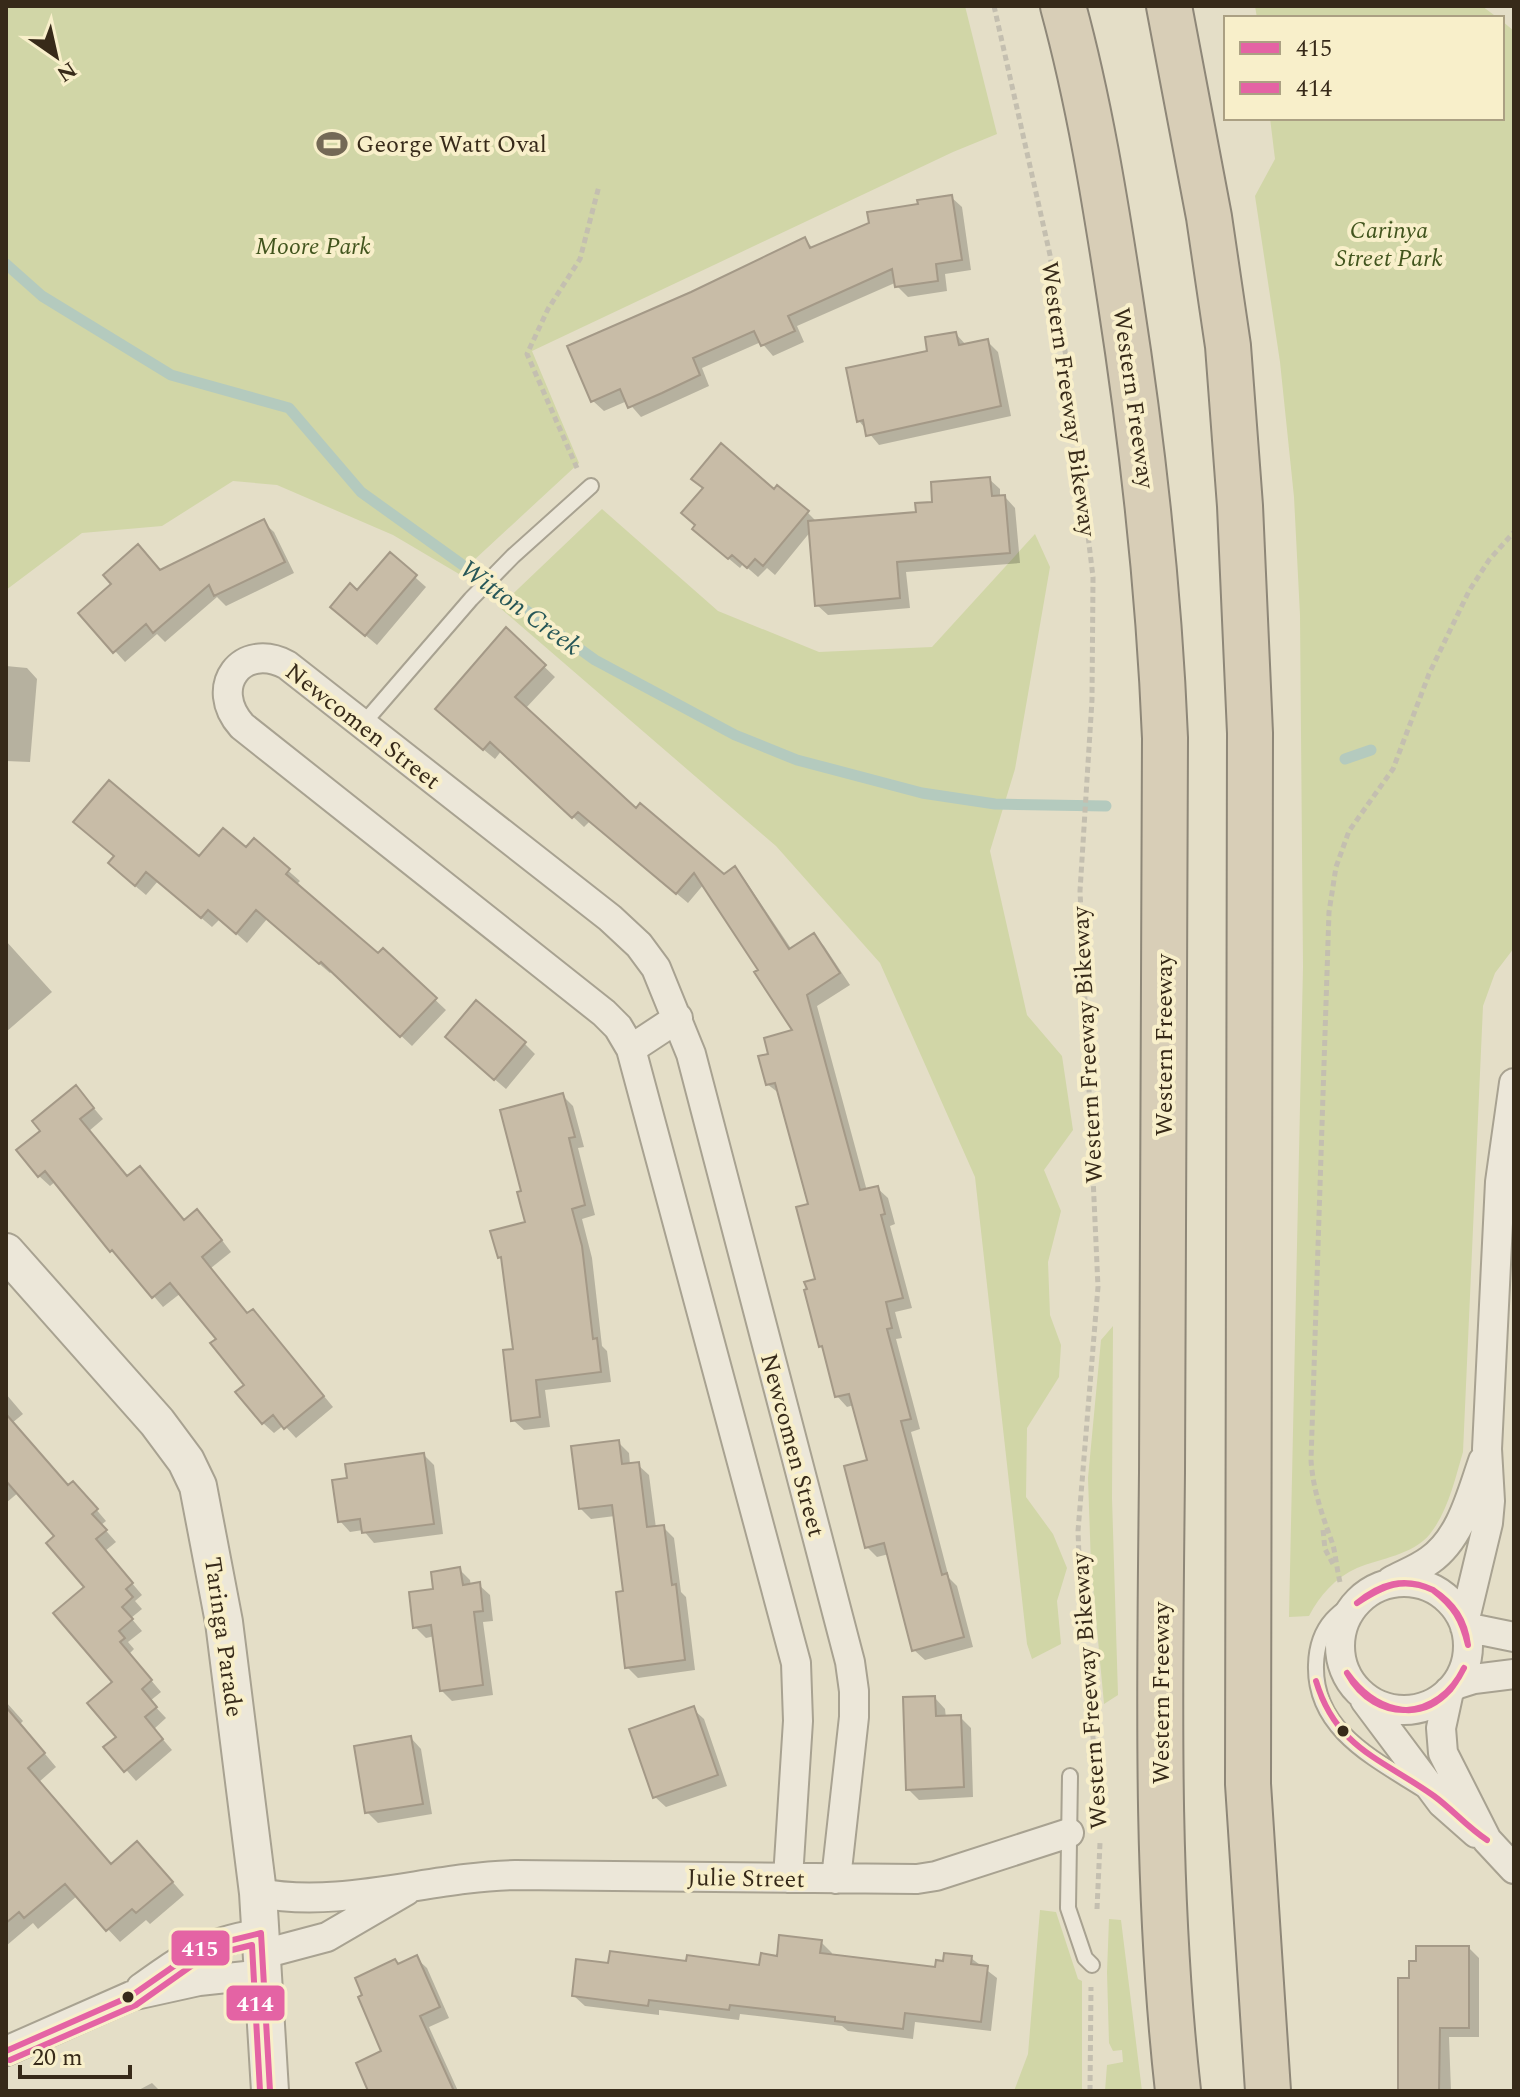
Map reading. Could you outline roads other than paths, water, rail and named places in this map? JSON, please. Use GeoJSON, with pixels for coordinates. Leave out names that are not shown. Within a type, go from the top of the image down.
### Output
{"type":"FeatureCollection","features":[{"type":"Feature","properties":{"kind":"highway","name":"Western Freeway"},"geometry":{"type":"LineString","coordinates":[[1063,6],[1075,49],[1111,242],[1150,508],[1161,624],[1165,767],[1160,1684],[1164,1882],[1172,2038],[1178,2091]]}},
{"type":"Feature","properties":{"kind":"highway"},"geometry":{"type":"LineString","coordinates":[[1169,6],[1209,217],[1228,346],[1240,506],[1250,733],[1248,1784],[1268,2091]]}},
{"type":"Feature","properties":{"kind":"street","name":"Newcomen Street"},"geometry":{"type":"LineString","coordinates":[[788,1878],[798,1721],[796,1663],[631,1049],[618,1027],[604,1013],[242,726],[229,708],[226,690],[236,670],[259,657],[274,659],[305,679],[627,932],[656,968],[678,1018],[698,1079],[850,1662],[854,1717],[836,1879]]}},
{"type":"Feature","properties":{"kind":"street"},"geometry":{"type":"LineString","coordinates":[[631,1049],[678,1018]]}},
{"type":"Feature","properties":{"kind":"street"},"geometry":{"type":"LineString","coordinates":[[1487,1840],[1457,1785],[1441,1747],[1442,1720],[1452,1688],[1467,1658],[1464,1625],[1488,1523],[1487,1449],[1500,1182],[1513,1099]]}},
{"type":"Feature","properties":{"kind":"street","name":"Taringa Parade"},"geometry":{"type":"LineString","coordinates":[[6,1252],[157,1422],[186,1461],[198,1486],[224,1622],[258,1893],[270,2091]]}},
{"type":"Feature","properties":{"kind":"street"},"geometry":{"type":"LineString","coordinates":[[1487,1449],[1467,1505],[1445,1545],[1425,1563],[1376,1588],[1356,1604],[1341,1632],[1342,1664],[1358,1692],[1442,1803],[1461,1822],[1487,1840],[1514,1869]]}},
{"type":"Feature","properties":{"kind":"street"},"geometry":{"type":"LineString","coordinates":[[1376,1588],[1402,1582],[1432,1588],[1449,1600],[1464,1625],[1514,1637]]}},
{"type":"Feature","properties":{"kind":"street"},"geometry":{"type":"LineString","coordinates":[[1358,1692],[1386,1708],[1407,1710],[1428,1705],[1452,1688],[1474,1679],[1514,1674]]}},
{"type":"Feature","properties":{"kind":"street","name":"Julie Street"},"geometry":{"type":"LineString","coordinates":[[258,1893],[292,1899],[323,1898],[478,1876],[515,1875],[900,1880],[936,1876],[1069,1833]]}},
{"type":"Feature","properties":{"kind":"street","name":"Julie Street"},"geometry":{"type":"LineString","coordinates":[[263,1954],[333,1934],[417,1884]]}},
{"type":"Feature","properties":{"kind":"street"},"geometry":{"type":"LineString","coordinates":[[6,2051],[131,1996],[200,1948],[263,1954]]}},
{"type":"Feature","properties":{"kind":"street"},"geometry":{"type":"LineString","coordinates":[[131,1996],[199,1981],[263,1954]]}},
{"type":"Feature","properties":{"kind":"lane"},"geometry":{"type":"LineString","coordinates":[[362,725],[471,599],[513,556],[591,486]]}},
{"type":"Feature","properties":{"kind":"lane"},"geometry":{"type":"LineString","coordinates":[[1376,1588],[1339,1612],[1321,1634],[1315,1671],[1319,1696],[1326,1712],[1345,1736],[1376,1761],[1442,1803]]}},
{"type":"Feature","properties":{"kind":"lane"},"geometry":{"type":"LineString","coordinates":[[1070,1776],[1068,1908],[1085,1958],[1092,1965]]}},
{"type":"Feature","properties":{"kind":"waterway","name":"Witton Creek"},"geometry":{"type":"LineString","coordinates":[[6,264],[42,296],[171,375],[289,408],[361,492],[595,660],[735,735],[797,760],[922,793],[995,804],[1106,806]]}},
{"type":"Feature","properties":{"kind":"waterway","name":"Witton Creek"},"geometry":{"type":"LineString","coordinates":[[1345,759],[1371,750]]}},
{"type":"Feature","properties":{"kind":"place","name":"George Watt Oval"},"geometry":{"type":"Point","coordinates":[332,144]}},
{"type":"Feature","properties":{"kind":"park label","name":"Carinya Street Park"},"geometry":{"type":"Point","coordinates":[1389,244]}},
{"type":"Feature","properties":{"kind":"park label","name":"Moore Park"},"geometry":{"type":"Point","coordinates":[313,246]}}]}
